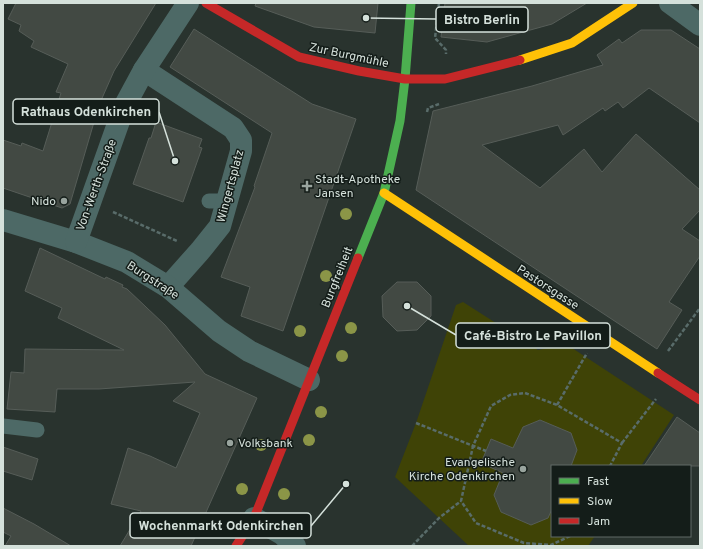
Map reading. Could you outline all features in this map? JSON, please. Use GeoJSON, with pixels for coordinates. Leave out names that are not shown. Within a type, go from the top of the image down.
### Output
{"type":"FeatureCollection","features":[{"type":"Feature","properties":{"kind":"street","name":"Von-Werth-Straße"},"geometry":{"type":"LineString","coordinates":[[76,242],[124,107],[144,70],[188,3]]}},
{"type":"Feature","properties":{"kind":"street","name":"Zur Burgmühle"},"geometry":{"type":"LineString","coordinates":[[206,3],[299,57],[359,71],[405,79],[445,79],[529,58],[572,43],[633,3]]}},
{"type":"Feature","properties":{"kind":"street","name":"Burgfreiheit"},"geometry":{"type":"LineString","coordinates":[[236,546],[254,518],[384,193],[400,121],[405,79],[410,3]]}},
{"type":"Feature","properties":{"kind":"street"},"geometry":{"type":"LineString","coordinates":[[670,3],[700,25]]}},
{"type":"Feature","properties":{"kind":"street","name":"Wingertsplatz"},"geometry":{"type":"LineString","coordinates":[[144,70],[233,128],[241,140],[241,151],[218,201],[227,204],[224,208],[220,226],[168,287]]}},
{"type":"Feature","properties":{"kind":"street","name":"Pastorsgasse"},"geometry":{"type":"LineString","coordinates":[[384,193],[700,400]]}},
{"type":"Feature","properties":{"kind":"street","name":"Burgstraße"},"geometry":{"type":"LineString","coordinates":[[3,220],[76,242],[127,262],[168,287],[219,331],[249,351],[309,380]]}},
{"type":"Feature","properties":{"kind":"street"},"geometry":{"type":"LineString","coordinates":[[254,518],[282,534],[295,546]]}},
{"type":"Feature","properties":{"kind":"lane"},"geometry":{"type":"LineString","coordinates":[[3,426],[37,430]]}},
{"type":"Feature","properties":{"kind":"path"},"geometry":{"type":"LineString","coordinates":[[426,115],[428,108],[445,102],[446,50],[435,38],[439,3]]}},
{"type":"Feature","properties":{"kind":"path"},"geometry":{"type":"LineString","coordinates":[[90,202],[200,251]]}},
{"type":"Feature","properties":{"kind":"path"},"geometry":{"type":"LineString","coordinates":[[654,369],[700,308]]}},
{"type":"Feature","properties":{"kind":"path"},"geometry":{"type":"LineString","coordinates":[[557,405],[598,334]]}},
{"type":"Feature","properties":{"kind":"path"},"geometry":{"type":"LineString","coordinates":[[611,465],[622,443],[670,380]]}},
{"type":"Feature","properties":{"kind":"path"},"geometry":{"type":"LineString","coordinates":[[412,546],[439,518],[461,501],[473,446],[491,406],[510,395],[525,393],[557,405],[622,443]]}},
{"type":"Feature","properties":{"kind":"path"},"geometry":{"type":"LineString","coordinates":[[416,422],[486,451]]}},
{"type":"Feature","properties":{"kind":"path"},"geometry":{"type":"LineString","coordinates":[[461,501],[476,523],[524,543],[551,545],[568,537]]}},
{"type":"Feature","properties":{"kind":"shaded area"},"geometry":{"type":"Polygon","coordinates":[[[463,302],[538,350],[566,344],[674,415],[642,465],[551,465],[551,537],[594,537],[588,546],[469,546],[395,477],[416,423],[456,305],[463,302]]]}},
{"type":"Feature","properties":{"kind":"building"},"geometry":{"type":"Polygon","coordinates":[[[16,3],[156,3],[114,71],[99,105],[70,204],[62,208],[3,188],[3,140],[21,146],[22,143],[43,151],[61,93],[56,92],[68,64],[31,47],[34,41],[19,31],[21,25],[8,19],[16,3]]]}},
{"type":"Feature","properties":{"kind":"building"},"geometry":{"type":"Polygon","coordinates":[[[256,3],[378,3],[375,33],[314,27],[255,6],[256,3]]]}},
{"type":"Feature","properties":{"kind":"building"},"geometry":{"type":"Polygon","coordinates":[[[445,3],[587,3],[552,24],[487,42],[441,37],[445,3]]]}},
{"type":"Feature","properties":{"kind":"building"},"geometry":{"type":"Polygon","coordinates":[[[194,29],[312,104],[356,119],[283,331],[241,316],[250,287],[221,277],[255,187],[254,186],[272,133],[170,67],[194,29]]]}},
{"type":"Feature","properties":{"kind":"building"},"geometry":{"type":"Polygon","coordinates":[[[641,30],[671,30],[700,49],[700,123],[649,88],[623,108],[618,102],[605,111],[603,108],[563,135],[558,125],[482,145],[540,188],[584,149],[602,172],[636,134],[700,190],[700,210],[682,229],[700,241],[700,256],[669,302],[682,310],[657,349],[416,190],[433,111],[532,86],[603,65],[597,55],[619,39],[622,43],[641,30]]]}},
{"type":"Feature","properties":{"kind":"building"},"geometry":{"type":"Polygon","coordinates":[[[156,122],[202,139],[199,147],[202,148],[183,202],[133,184],[156,122]]]}},
{"type":"Feature","properties":{"kind":"building"},"geometry":{"type":"Polygon","coordinates":[[[40,248],[105,279],[106,277],[123,285],[122,287],[127,289],[165,325],[205,374],[257,398],[191,546],[120,546],[141,511],[111,504],[128,448],[176,468],[200,413],[173,401],[195,382],[99,389],[57,389],[55,412],[7,409],[11,372],[24,373],[25,349],[124,350],[58,318],[62,308],[25,291],[40,248]]]}},
{"type":"Feature","properties":{"kind":"building"},"geometry":{"type":"Polygon","coordinates":[[[397,282],[417,282],[431,296],[431,316],[417,330],[397,331],[383,317],[382,296],[397,282]]]}},
{"type":"Feature","properties":{"kind":"building"},"geometry":{"type":"Polygon","coordinates":[[[677,417],[700,433],[700,466],[645,465],[677,417]]]}},
{"type":"Feature","properties":{"kind":"building","name":"Evangelische Kirche Odenkirchen"},"geometry":{"type":"Polygon","coordinates":[[[540,420],[571,433],[577,450],[571,465],[551,465],[551,511],[548,518],[531,525],[501,512],[494,495],[503,473],[481,463],[491,439],[513,448],[523,427],[540,420]]]}},
{"type":"Feature","properties":{"kind":"building"},"geometry":{"type":"Polygon","coordinates":[[[3,447],[38,459],[32,480],[3,471],[3,447]]]}},
{"type":"Feature","properties":{"kind":"building"},"geometry":{"type":"Polygon","coordinates":[[[3,508],[71,546],[5,546],[11,536],[3,532],[3,508]]]}},
{"type":"Feature","properties":{"kind":"traffic: fast"},"geometry":{"type":"LineString","coordinates":[[358,258],[384,193],[400,121],[411,3]]}},
{"type":"Feature","properties":{"kind":"traffic: slow"},"geometry":{"type":"LineString","coordinates":[[520,60],[572,43],[633,3]]}},
{"type":"Feature","properties":{"kind":"traffic: slow"},"geometry":{"type":"LineString","coordinates":[[384,193],[658,373]]}},
{"type":"Feature","properties":{"kind":"traffic: jam"},"geometry":{"type":"LineString","coordinates":[[206,3],[299,57],[359,71],[405,79],[445,79],[520,60]]}},
{"type":"Feature","properties":{"kind":"traffic: jam"},"geometry":{"type":"LineString","coordinates":[[236,546],[254,518],[358,258]]}},
{"type":"Feature","properties":{"kind":"traffic: jam"},"geometry":{"type":"LineString","coordinates":[[658,373],[700,400]]}},
{"type":"Feature","properties":{"kind":"place","name":"Bistro Berlin"},"geometry":{"type":"Point","coordinates":[366,18]}},
{"type":"Feature","properties":{"kind":"place","name":"Rathaus Odenkirchen"},"geometry":{"type":"Point","coordinates":[175,161]}},
{"type":"Feature","properties":{"kind":"place","name":"Stadt-Apotheke Jansen"},"geometry":{"type":"Point","coordinates":[307,186]}},
{"type":"Feature","properties":{"kind":"place","name":"Nido"},"geometry":{"type":"Point","coordinates":[64,201]}},
{"type":"Feature","properties":{"kind":"place","name":"Café-Bistro Le Pavillon"},"geometry":{"type":"Point","coordinates":[407,306]}},
{"type":"Feature","properties":{"kind":"place","name":"Volksbank"},"geometry":{"type":"Point","coordinates":[230,443]}},
{"type":"Feature","properties":{"kind":"place","name":"Evangelische Kirche Odenkirchen"},"geometry":{"type":"Point","coordinates":[523,469]}},
{"type":"Feature","properties":{"kind":"place","name":"Wochenmarkt Odenkirchen"},"geometry":{"type":"Point","coordinates":[346,484]}}]}
